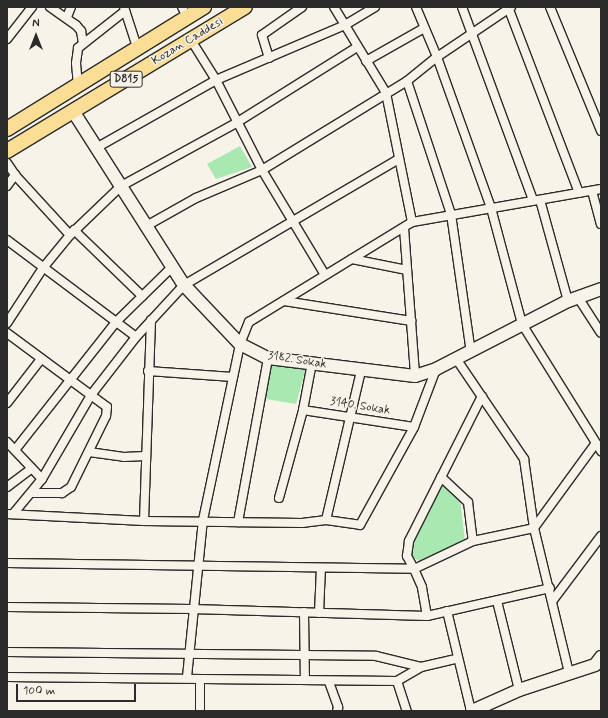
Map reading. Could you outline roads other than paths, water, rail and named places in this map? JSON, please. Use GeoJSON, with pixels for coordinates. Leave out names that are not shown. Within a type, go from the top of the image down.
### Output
{"type":"FeatureCollection","features":[{"type":"Feature","properties":{"kind":"highway","name":"Kozan Caddesi"},"geometry":{"type":"LineString","coordinates":[[7,129],[78,86],[137,47],[184,12],[204,7]]}},
{"type":"Feature","properties":{"kind":"highway","name":"Kozan Caddesi"},"geometry":{"type":"LineString","coordinates":[[7,151],[245,7]]}},
{"type":"Feature","properties":{"kind":"main road","name":"3182. Sokak"},"geometry":{"type":"LineString","coordinates":[[73,111],[148,225],[184,285],[240,344],[268,358],[361,371],[415,376],[457,360],[522,324],[601,289]]}},
{"type":"Feature","properties":{"kind":"main road"},"geometry":{"type":"LineString","coordinates":[[471,711],[519,690],[599,663]]}},
{"type":"Feature","properties":{"kind":"street"},"geometry":{"type":"LineString","coordinates":[[7,39],[32,7]]}},
{"type":"Feature","properties":{"kind":"street"},"geometry":{"type":"LineString","coordinates":[[50,7],[67,17],[81,31],[83,44]]}},
{"type":"Feature","properties":{"kind":"street"},"geometry":{"type":"LineString","coordinates":[[67,17],[71,7]]}},
{"type":"Feature","properties":{"kind":"street"},"geometry":{"type":"LineString","coordinates":[[269,58],[262,35],[302,7]]}},
{"type":"Feature","properties":{"kind":"street"},"geometry":{"type":"LineString","coordinates":[[334,7],[357,48],[386,93],[412,222]]}},
{"type":"Feature","properties":{"kind":"street"},"geometry":{"type":"LineString","coordinates":[[96,148],[216,80],[345,25],[375,7]]}},
{"type":"Feature","properties":{"kind":"street"},"geometry":{"type":"LineString","coordinates":[[416,7],[437,57],[491,208],[522,324],[601,451]]}},
{"type":"Feature","properties":{"kind":"street"},"geometry":{"type":"LineString","coordinates":[[462,7],[574,300],[601,333]]}},
{"type":"Feature","properties":{"kind":"street"},"geometry":{"type":"LineString","coordinates":[[148,225],[196,198],[262,170],[386,93],[408,81],[437,57],[509,7],[579,193]]}},
{"type":"Feature","properties":{"kind":"street"},"geometry":{"type":"LineString","coordinates":[[550,7],[599,122],[601,131]]}},
{"type":"Feature","properties":{"kind":"street"},"geometry":{"type":"LineString","coordinates":[[78,86],[77,52],[83,44],[124,9],[137,47]]}},
{"type":"Feature","properties":{"kind":"street"},"geometry":{"type":"LineString","coordinates":[[366,61],[424,28]]}},
{"type":"Feature","properties":{"kind":"street"},"geometry":{"type":"LineString","coordinates":[[191,40],[216,80],[236,123],[262,170],[325,275]]}},
{"type":"Feature","properties":{"kind":"street"},"geometry":{"type":"LineString","coordinates":[[7,323],[43,268],[72,233],[121,186],[236,123],[357,48]]}},
{"type":"Feature","properties":{"kind":"street"},"geometry":{"type":"LineString","coordinates":[[408,81],[451,214],[471,352]]}},
{"type":"Feature","properties":{"kind":"street"},"geometry":{"type":"LineString","coordinates":[[10,514],[32,493],[42,479],[91,395],[136,337],[184,285],[292,220],[399,159]]}},
{"type":"Feature","properties":{"kind":"street"},"geometry":{"type":"LineString","coordinates":[[7,163],[15,175],[72,233],[142,296]]}},
{"type":"Feature","properties":{"kind":"street"},"geometry":{"type":"LineString","coordinates":[[7,186],[15,175]]}},
{"type":"Feature","properties":{"kind":"street"},"geometry":{"type":"LineString","coordinates":[[187,677],[192,608],[203,520],[240,344],[249,322],[412,222],[601,189]]}},
{"type":"Feature","properties":{"kind":"street"},"geometry":{"type":"LineString","coordinates":[[592,191],[601,224]]}},
{"type":"Feature","properties":{"kind":"street"},"geometry":{"type":"LineString","coordinates":[[404,228],[415,376]]}},
{"type":"Feature","properties":{"kind":"street"},"geometry":{"type":"LineString","coordinates":[[7,240],[136,337]]}},
{"type":"Feature","properties":{"kind":"street"},"geometry":{"type":"LineString","coordinates":[[352,259],[408,270]]}},
{"type":"Feature","properties":{"kind":"street"},"geometry":{"type":"LineString","coordinates":[[15,450],[116,322],[172,267]]}},
{"type":"Feature","properties":{"kind":"street"},"geometry":{"type":"LineString","coordinates":[[284,301],[411,321]]}},
{"type":"Feature","properties":{"kind":"street"},"geometry":{"type":"LineString","coordinates":[[144,521],[145,456],[151,320]]}},
{"type":"Feature","properties":{"kind":"street"},"geometry":{"type":"LineString","coordinates":[[7,333],[106,407],[106,416],[71,487],[62,493],[32,493]]}},
{"type":"Feature","properties":{"kind":"street"},"geometry":{"type":"LineString","coordinates":[[238,522],[268,358]]}},
{"type":"Feature","properties":{"kind":"street"},"geometry":{"type":"LineString","coordinates":[[7,403],[41,359]]}},
{"type":"Feature","properties":{"kind":"street"},"geometry":{"type":"LineString","coordinates":[[457,360],[524,459],[534,528],[553,600],[569,673]]}},
{"type":"Feature","properties":{"kind":"street"},"geometry":{"type":"LineString","coordinates":[[279,498],[303,410],[312,363]]}},
{"type":"Feature","properties":{"kind":"street"},"geometry":{"type":"LineString","coordinates":[[10,514],[144,521],[203,520],[302,523],[326,520],[360,525],[414,427],[436,369]]}},
{"type":"Feature","properties":{"kind":"street"},"geometry":{"type":"LineString","coordinates":[[148,371],[233,377]]}},
{"type":"Feature","properties":{"kind":"street"},"geometry":{"type":"LineString","coordinates":[[326,520],[361,371]]}},
{"type":"Feature","properties":{"kind":"street"},"geometry":{"type":"LineString","coordinates":[[427,616],[422,587],[407,556],[410,541],[482,396]]}},
{"type":"Feature","properties":{"kind":"street","name":"3140. Sokak"},"geometry":{"type":"LineString","coordinates":[[303,410],[350,419],[414,427]]}},
{"type":"Feature","properties":{"kind":"street"},"geometry":{"type":"LineString","coordinates":[[7,442],[42,479]]}},
{"type":"Feature","properties":{"kind":"street"},"geometry":{"type":"LineString","coordinates":[[7,563],[414,569],[473,541],[534,528],[596,443]]}},
{"type":"Feature","properties":{"kind":"street"},"geometry":{"type":"LineString","coordinates":[[89,452],[116,456],[145,456]]}},
{"type":"Feature","properties":{"kind":"street"},"geometry":{"type":"LineString","coordinates":[[7,487],[32,468]]}},
{"type":"Feature","properties":{"kind":"street"},"geometry":{"type":"LineString","coordinates":[[441,477],[468,502],[473,541]]}},
{"type":"Feature","properties":{"kind":"street"},"geometry":{"type":"LineString","coordinates":[[553,600],[601,536]]}},
{"type":"Feature","properties":{"kind":"street"},"geometry":{"type":"LineString","coordinates":[[318,613],[321,568]]}},
{"type":"Feature","properties":{"kind":"street"},"geometry":{"type":"LineString","coordinates":[[7,607],[192,608],[427,616],[550,588]]}},
{"type":"Feature","properties":{"kind":"street"},"geometry":{"type":"LineString","coordinates":[[498,601],[519,690]]}},
{"type":"Feature","properties":{"kind":"street"},"geometry":{"type":"LineString","coordinates":[[447,611],[457,660],[471,711]]}},
{"type":"Feature","properties":{"kind":"street"},"geometry":{"type":"LineString","coordinates":[[304,612],[305,680]]}},
{"type":"Feature","properties":{"kind":"street"},"geometry":{"type":"LineString","coordinates":[[7,652],[376,656],[421,667]]}},
{"type":"Feature","properties":{"kind":"street"},"geometry":{"type":"LineString","coordinates":[[7,677],[187,677],[200,679],[397,682],[421,667],[457,660]]}},
{"type":"Feature","properties":{"kind":"street"},"geometry":{"type":"LineString","coordinates":[[200,679],[200,711]]}},
{"type":"Feature","properties":{"kind":"street"},"geometry":{"type":"LineString","coordinates":[[328,682],[338,707],[336,711]]}},
{"type":"Feature","properties":{"kind":"street"},"geometry":{"type":"LineString","coordinates":[[397,682],[407,711]]}}]}
